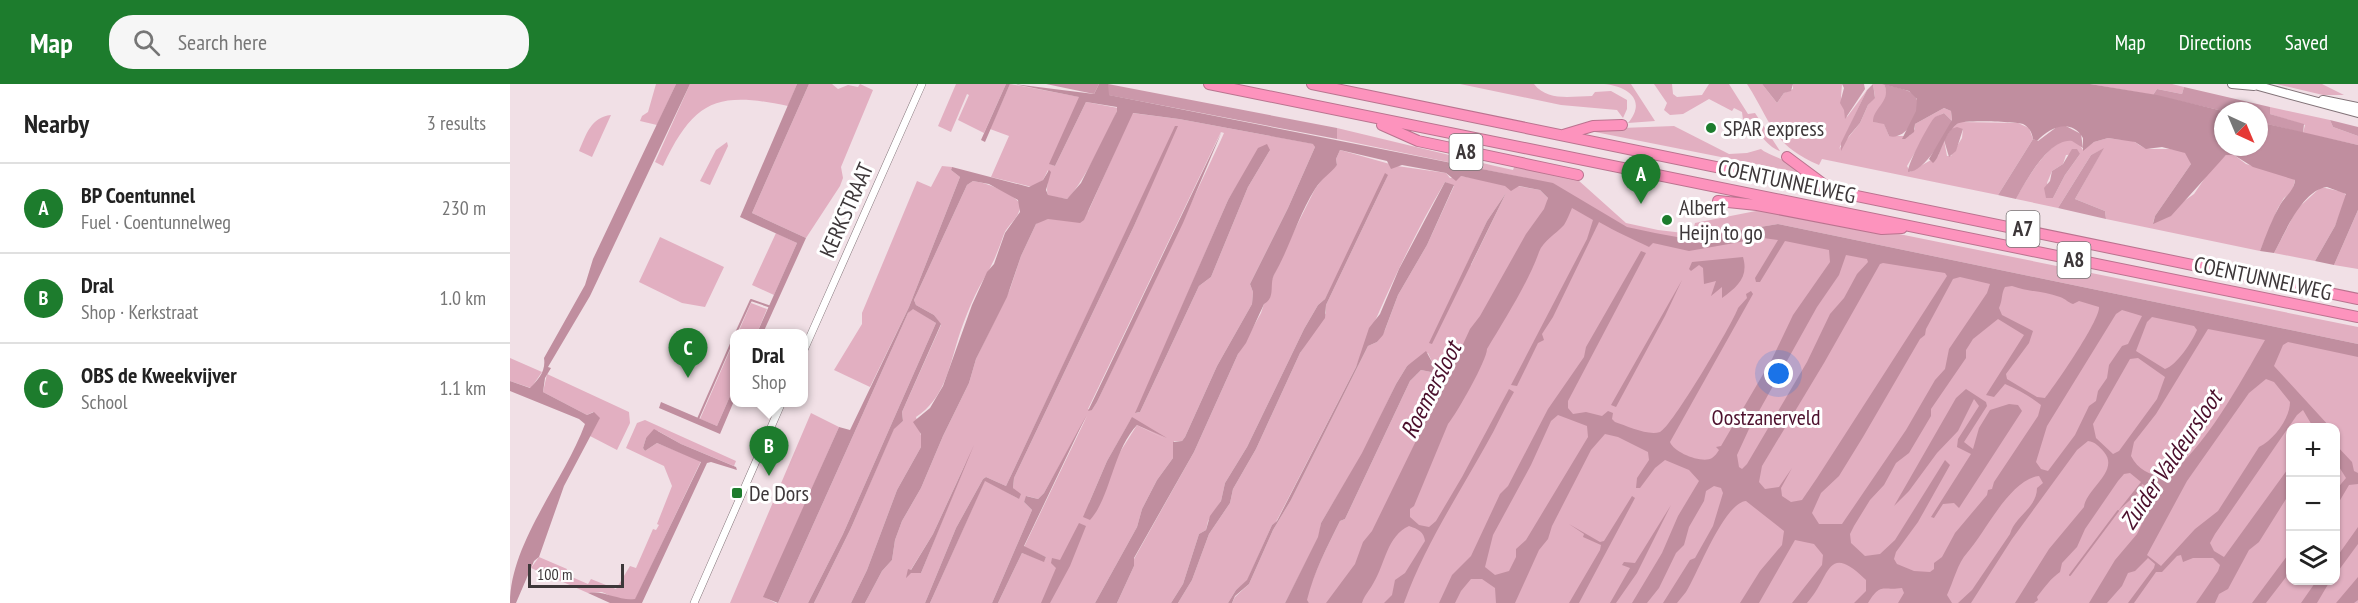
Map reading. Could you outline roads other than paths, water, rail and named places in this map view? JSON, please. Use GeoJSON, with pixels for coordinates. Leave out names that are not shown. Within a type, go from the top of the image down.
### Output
{"type":"FeatureCollection","features":[{"type":"Feature","properties":{"kind":"highway","name":"COENTUNNELWEG"},"geometry":{"type":"LineString","coordinates":[[1209,84],[2358,317]]}},
{"type":"Feature","properties":{"kind":"highway","name":"COENTUNNELWEG"},"geometry":{"type":"LineString","coordinates":[[1312,84],[2358,299]]}},
{"type":"Feature","properties":{"kind":"highway","name":"A8"},"geometry":{"type":"LineString","coordinates":[[1359,115],[1418,141],[1578,175]]}},
{"type":"Feature","properties":{"kind":"highway"},"geometry":{"type":"LineString","coordinates":[[1563,135],[1593,126],[1622,125]]}},
{"type":"Feature","properties":{"kind":"highway"},"geometry":{"type":"LineString","coordinates":[[1787,157],[1831,190]]}},
{"type":"Feature","properties":{"kind":"highway","name":"A8"},"geometry":{"type":"LineString","coordinates":[[1718,201],[1765,206],[1882,229],[1917,227]]}},
{"type":"Feature","properties":{"kind":"main road"},"geometry":{"type":"LineString","coordinates":[[2232,84],[2253,85],[2358,113]]}},
{"type":"Feature","properties":{"kind":"main road"},"geometry":{"type":"LineString","coordinates":[[2304,98],[2358,106]]}},
{"type":"Feature","properties":{"kind":"street","name":"KERKSTRAAT"},"geometry":{"type":"LineString","coordinates":[[808,341],[922,84]]}},
{"type":"Feature","properties":{"kind":"street"},"geometry":{"type":"LineString","coordinates":[[694,603],[780,407]]}},
{"type":"Feature","properties":{"kind":"waterway"},"geometry":{"type":"LineString","coordinates":[[738,329],[751,300],[771,307]]}},
{"type":"Feature","properties":{"kind":"waterway"},"geometry":{"type":"LineString","coordinates":[[698,419],[730,346]]}},
{"type":"Feature","properties":{"kind":"waterway","name":"Zuider Valdeursloot"},"geometry":{"type":"LineString","coordinates":[[2070,575],[2118,511]]}},
{"type":"Feature","properties":{"kind":"place","name":"SPAR express"},"geometry":{"type":"Point","coordinates":[1711,128]}},
{"type":"Feature","properties":{"kind":"place","name":"BP Coentunnel"},"geometry":{"type":"Point","coordinates":[1641,204]}},
{"type":"Feature","properties":{"kind":"place","name":"Albert Heijn to go"},"geometry":{"type":"Point","coordinates":[1667,220]}},
{"type":"Feature","properties":{"kind":"place","name":"OBS de Kweekvijver"},"geometry":{"type":"Point","coordinates":[688,378]}},
{"type":"Feature","properties":{"kind":"place","name":"Dral"},"geometry":{"type":"Point","coordinates":[769,476]}},
{"type":"Feature","properties":{"kind":"place","name":"De Dors"},"geometry":{"type":"Point","coordinates":[737,493]}},
{"type":"Feature","properties":{"kind":"water label","name":"Roemersloot"},"geometry":{"type":"Point","coordinates":[1431,390]}},
{"type":"Feature","properties":{"kind":"park label","name":"Oostzanerveld"},"geometry":{"type":"Point","coordinates":[1766,417]}}]}
